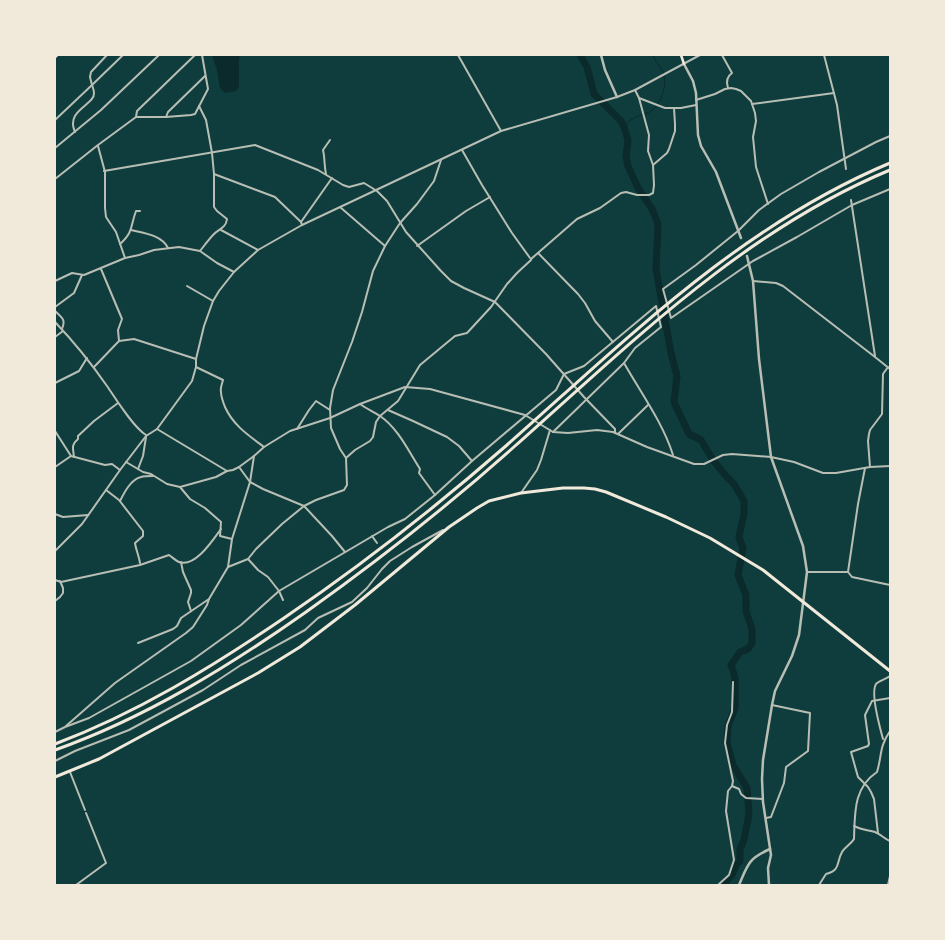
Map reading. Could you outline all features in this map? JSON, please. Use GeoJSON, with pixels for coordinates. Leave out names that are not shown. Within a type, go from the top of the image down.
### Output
{"type":"FeatureCollection","features":[{"type":"Feature","properties":{"kind":"main road"},"geometry":{"type":"LineString","coordinates":[[681,55],[684,64]]}},
{"type":"Feature","properties":{"kind":"main road"},"geometry":{"type":"LineString","coordinates":[[55,744],[113,719],[165,693],[239,648],[321,592],[388,543],[462,484],[651,316],[709,270],[773,225],[825,194],[890,163]]}},
{"type":"Feature","properties":{"kind":"main road"},"geometry":{"type":"LineString","coordinates":[[55,750],[117,725],[168,699],[243,654],[319,602],[393,548],[455,498],[655,322],[720,270],[778,230],[828,200],[890,170]]}},
{"type":"Feature","properties":{"kind":"main road"},"geometry":{"type":"LineString","coordinates":[[55,777],[99,759],[258,673],[300,647],[449,527],[489,501],[521,493],[563,488],[584,488],[606,492],[710,538],[763,570],[890,671]]}},
{"type":"Feature","properties":{"kind":"street"},"geometry":{"type":"LineString","coordinates":[[75,133],[72,120],[84,105],[93,98],[95,93],[90,76],[91,72],[107,55]]}},
{"type":"Feature","properties":{"kind":"street"},"geometry":{"type":"LineString","coordinates":[[55,120],[123,55]]}},
{"type":"Feature","properties":{"kind":"street"},"geometry":{"type":"LineString","coordinates":[[55,148],[101,110],[159,55]]}},
{"type":"Feature","properties":{"kind":"street"},"geometry":{"type":"LineString","coordinates":[[55,180],[136,116],[137,111],[195,55]]}},
{"type":"Feature","properties":{"kind":"street"},"geometry":{"type":"LineString","coordinates":[[136,116],[166,117],[195,114],[208,89],[202,55]]}},
{"type":"Feature","properties":{"kind":"street"},"geometry":{"type":"LineString","coordinates":[[458,55],[500,132]]}},
{"type":"Feature","properties":{"kind":"street"},"geometry":{"type":"LineString","coordinates":[[601,55],[605,70],[618,97]]}},
{"type":"Feature","properties":{"kind":"street"},"geometry":{"type":"LineString","coordinates":[[55,551],[82,524],[146,436],[157,429],[192,381],[204,326],[213,301],[234,272],[258,250],[301,224],[377,191],[500,132],[618,97],[635,90],[700,55]]}},
{"type":"Feature","properties":{"kind":"street"},"geometry":{"type":"LineString","coordinates":[[722,55],[732,73],[728,75],[728,88]]}},
{"type":"Feature","properties":{"kind":"street"},"geometry":{"type":"LineString","coordinates":[[824,55],[834,93],[846,169]]}},
{"type":"Feature","properties":{"kind":"street"},"geometry":{"type":"LineString","coordinates":[[684,64],[693,81],[696,93],[698,135],[716,172],[741,238]]}},
{"type":"Feature","properties":{"kind":"street"},"geometry":{"type":"LineString","coordinates":[[166,117],[168,112],[205,76]]}},
{"type":"Feature","properties":{"kind":"street"},"geometry":{"type":"LineString","coordinates":[[696,100],[728,88],[736,88],[751,101],[756,121],[753,137],[756,167],[768,204]]}},
{"type":"Feature","properties":{"kind":"street"},"geometry":{"type":"LineString","coordinates":[[346,458],[370,441],[376,422],[380,416],[398,401],[420,365],[455,336],[467,333],[495,302],[507,284],[538,252],[577,219],[600,208],[621,193],[626,192],[649,196],[653,193],[653,165],[648,151],[648,126],[635,90]]}},
{"type":"Feature","properties":{"kind":"street"},"geometry":{"type":"LineString","coordinates":[[752,104],[834,93]]}},
{"type":"Feature","properties":{"kind":"street"},"geometry":{"type":"LineString","coordinates":[[639,98],[665,108],[696,105]]}},
{"type":"Feature","properties":{"kind":"street"},"geometry":{"type":"LineString","coordinates":[[199,106],[206,120],[212,153],[214,206],[216,212],[227,219],[226,224],[221,230],[213,235],[200,251]]}},
{"type":"Feature","properties":{"kind":"street"},"geometry":{"type":"LineString","coordinates":[[653,165],[669,149],[675,131],[674,108]]}},
{"type":"Feature","properties":{"kind":"street"},"geometry":{"type":"LineString","coordinates":[[890,136],[845,158],[781,194],[759,210],[738,231],[696,265],[663,289],[671,318],[749,263],[852,205],[890,189]]}},
{"type":"Feature","properties":{"kind":"street"},"geometry":{"type":"LineString","coordinates":[[326,174],[323,150],[330,140]]}},
{"type":"Feature","properties":{"kind":"street"},"geometry":{"type":"LineString","coordinates":[[98,145],[104,171],[104,208],[106,217],[116,232],[125,258]]}},
{"type":"Feature","properties":{"kind":"street"},"geometry":{"type":"LineString","coordinates":[[104,171],[255,145],[318,170],[343,185],[350,187],[364,183],[377,191],[387,201],[406,232],[441,271],[464,288],[495,302],[615,428],[617,434]]}},
{"type":"Feature","properties":{"kind":"street"},"geometry":{"type":"LineString","coordinates":[[462,150],[490,198],[530,259]]}},
{"type":"Feature","properties":{"kind":"street"},"geometry":{"type":"LineString","coordinates":[[228,567],[248,559],[282,524],[304,506],[344,490],[347,485],[346,458],[331,428],[330,410],[333,390],[352,342],[373,271],[385,246],[400,223],[434,181],[441,160]]}},
{"type":"Feature","properties":{"kind":"street"},"geometry":{"type":"LineString","coordinates":[[214,174],[275,197],[301,224]]}},
{"type":"Feature","properties":{"kind":"street"},"geometry":{"type":"LineString","coordinates":[[301,224],[332,178]]}},
{"type":"Feature","properties":{"kind":"street"},"geometry":{"type":"LineString","coordinates":[[417,246],[466,211],[490,198]]}},
{"type":"Feature","properties":{"kind":"street"},"geometry":{"type":"LineString","coordinates":[[851,200],[876,357]]}},
{"type":"Feature","properties":{"kind":"street"},"geometry":{"type":"LineString","coordinates":[[340,207],[385,246]]}},
{"type":"Feature","properties":{"kind":"street"},"geometry":{"type":"LineString","coordinates":[[120,244],[131,230],[134,213],[140,211]]}},
{"type":"Feature","properties":{"kind":"street"},"geometry":{"type":"LineString","coordinates":[[131,230],[162,239],[166,242],[168,248]]}},
{"type":"Feature","properties":{"kind":"street"},"geometry":{"type":"LineString","coordinates":[[221,230],[258,250]]}},
{"type":"Feature","properties":{"kind":"street"},"geometry":{"type":"LineString","coordinates":[[55,281],[72,273],[82,275],[125,258],[154,250],[178,247],[200,251],[234,272]]}},
{"type":"Feature","properties":{"kind":"street"},"geometry":{"type":"LineString","coordinates":[[538,252],[578,294],[595,321],[613,342]]}},
{"type":"Feature","properties":{"kind":"street"},"geometry":{"type":"LineString","coordinates":[[747,256],[752,281],[758,351],[771,458],[803,546],[807,572],[800,635],[775,691],[763,760],[763,799],[770,849],[769,885]]}},
{"type":"Feature","properties":{"kind":"street"},"geometry":{"type":"LineString","coordinates":[[101,268],[122,319],[118,330],[119,341]]}},
{"type":"Feature","properties":{"kind":"street"},"geometry":{"type":"LineString","coordinates":[[55,307],[74,293],[82,275]]}},
{"type":"Feature","properties":{"kind":"street"},"geometry":{"type":"LineString","coordinates":[[752,281],[776,283],[783,286],[889,368],[883,374],[882,414],[868,434],[870,467]]}},
{"type":"Feature","properties":{"kind":"street"},"geometry":{"type":"LineString","coordinates":[[187,286],[213,301]]}},
{"type":"Feature","properties":{"kind":"street"},"geometry":{"type":"LineString","coordinates":[[55,732],[89,718],[191,661],[241,625],[279,591],[372,536],[405,519],[435,495],[524,415],[556,390],[564,374],[584,366],[656,306],[661,327],[635,348],[624,363],[585,398],[553,432]]}},
{"type":"Feature","properties":{"kind":"street"},"geometry":{"type":"LineString","coordinates":[[55,311],[64,322],[62,330],[55,337]]}},
{"type":"Feature","properties":{"kind":"street"},"geometry":{"type":"LineString","coordinates":[[55,322],[87,358],[146,436]]}},
{"type":"Feature","properties":{"kind":"street"},"geometry":{"type":"LineString","coordinates":[[94,367],[119,341],[134,339],[196,358]]}},
{"type":"Feature","properties":{"kind":"street"},"geometry":{"type":"LineString","coordinates":[[55,383],[79,371],[87,358]]}},
{"type":"Feature","properties":{"kind":"street"},"geometry":{"type":"LineString","coordinates":[[624,363],[661,426],[673,456]]}},
{"type":"Feature","properties":{"kind":"street"},"geometry":{"type":"LineString","coordinates":[[196,367],[223,380],[220,391],[222,400],[234,422],[264,447]]}},
{"type":"Feature","properties":{"kind":"street"},"geometry":{"type":"LineString","coordinates":[[126,462],[167,484],[180,487],[216,477],[239,467],[284,434],[330,418],[360,404],[406,387],[430,389],[524,415],[553,432],[568,433],[597,430],[617,434],[694,464],[704,464],[723,455],[732,454],[794,462],[823,473],[890,466]]}},
{"type":"Feature","properties":{"kind":"street"},"geometry":{"type":"LineString","coordinates":[[297,429],[316,401],[330,410]]}},
{"type":"Feature","properties":{"kind":"street"},"geometry":{"type":"LineString","coordinates":[[74,457],[73,447],[78,436],[119,402]]}},
{"type":"Feature","properties":{"kind":"street"},"geometry":{"type":"LineString","coordinates":[[360,404],[367,410],[380,416],[393,428],[420,470],[419,473],[435,495]]}},
{"type":"Feature","properties":{"kind":"street"},"geometry":{"type":"LineString","coordinates":[[617,434],[648,405]]}},
{"type":"Feature","properties":{"kind":"street"},"geometry":{"type":"LineString","coordinates":[[388,410],[447,437],[459,446],[472,461]]}},
{"type":"Feature","properties":{"kind":"street"},"geometry":{"type":"LineString","coordinates":[[157,429],[227,471]]}},
{"type":"Feature","properties":{"kind":"street"},"geometry":{"type":"LineString","coordinates":[[521,493],[541,460],[549,429]]}},
{"type":"Feature","properties":{"kind":"street"},"geometry":{"type":"LineString","coordinates":[[55,431],[71,456],[105,466],[112,464],[120,470]]}},
{"type":"Feature","properties":{"kind":"street"},"geometry":{"type":"LineString","coordinates":[[138,469],[143,456],[146,436]]}},
{"type":"Feature","properties":{"kind":"street"},"geometry":{"type":"LineString","coordinates":[[55,467],[71,456]]}},
{"type":"Feature","properties":{"kind":"street"},"geometry":{"type":"LineString","coordinates":[[65,727],[115,683],[186,633],[198,619],[228,567],[232,539],[250,482],[254,456]]}},
{"type":"Feature","properties":{"kind":"street"},"geometry":{"type":"LineString","coordinates":[[239,467],[250,482],[304,506],[345,552]]}},
{"type":"Feature","properties":{"kind":"street"},"geometry":{"type":"LineString","coordinates":[[865,468],[848,572],[852,577],[890,585]]}},
{"type":"Feature","properties":{"kind":"street"},"geometry":{"type":"LineString","coordinates":[[120,501],[135,480],[141,476],[154,476]]}},
{"type":"Feature","properties":{"kind":"street"},"geometry":{"type":"LineString","coordinates":[[180,487],[190,499],[205,508],[221,522],[220,536],[232,539]]}},
{"type":"Feature","properties":{"kind":"street"},"geometry":{"type":"LineString","coordinates":[[106,490],[120,501],[143,531],[143,536],[136,543],[140,565]]}},
{"type":"Feature","properties":{"kind":"street"},"geometry":{"type":"LineString","coordinates":[[55,514],[63,517],[88,515]]}},
{"type":"Feature","properties":{"kind":"street"},"geometry":{"type":"LineString","coordinates":[[55,762],[74,751],[129,730],[203,690],[305,630],[318,618],[354,604],[390,561],[449,527]]}},
{"type":"Feature","properties":{"kind":"street"},"geometry":{"type":"LineString","coordinates":[[55,580],[60,581],[140,565],[169,555],[181,562],[190,561],[204,551],[221,529]]}},
{"type":"Feature","properties":{"kind":"street"},"geometry":{"type":"LineString","coordinates":[[372,536],[377,543]]}},
{"type":"Feature","properties":{"kind":"street"},"geometry":{"type":"LineString","coordinates":[[248,559],[268,577],[279,591],[283,600]]}},
{"type":"Feature","properties":{"kind":"street"},"geometry":{"type":"LineString","coordinates":[[181,562],[191,590],[188,602],[191,611]]}},
{"type":"Feature","properties":{"kind":"street"},"geometry":{"type":"LineString","coordinates":[[807,572],[848,572]]}},
{"type":"Feature","properties":{"kind":"street"},"geometry":{"type":"LineString","coordinates":[[55,601],[63,593],[60,581]]}},
{"type":"Feature","properties":{"kind":"street"},"geometry":{"type":"LineString","coordinates":[[138,644],[173,629],[181,618],[209,598]]}},
{"type":"Feature","properties":{"kind":"street"},"geometry":{"type":"LineString","coordinates":[[884,741],[874,700],[876,685],[890,676]]}},
{"type":"Feature","properties":{"kind":"street"},"geometry":{"type":"LineString","coordinates":[[718,885],[730,875],[734,860],[726,811],[728,791],[733,781],[725,742],[727,725],[732,712],[733,682]]}},
{"type":"Feature","properties":{"kind":"street"},"geometry":{"type":"LineString","coordinates":[[878,833],[874,799],[865,783],[858,777],[851,752],[869,744],[865,715],[872,701],[890,698]]}},
{"type":"Feature","properties":{"kind":"street"},"geometry":{"type":"LineString","coordinates":[[766,818],[771,817],[784,783],[786,767],[808,751],[810,713],[772,705]]}},
{"type":"Feature","properties":{"kind":"street"},"geometry":{"type":"LineString","coordinates":[[819,885],[826,874],[837,869],[843,851],[854,839],[857,798],[865,783],[878,770],[880,753],[890,731]]}},
{"type":"Feature","properties":{"kind":"street"},"geometry":{"type":"LineString","coordinates":[[69,771],[106,863],[76,885]]}},
{"type":"Feature","properties":{"kind":"street"},"geometry":{"type":"LineString","coordinates":[[732,786],[739,789],[746,798],[763,799]]}},
{"type":"Feature","properties":{"kind":"street"},"geometry":{"type":"LineString","coordinates":[[854,826],[878,833],[890,841]]}},
{"type":"Feature","properties":{"kind":"street"},"geometry":{"type":"LineString","coordinates":[[739,885],[750,860],[757,854],[770,849]]}},
{"type":"Feature","properties":{"kind":"street"},"geometry":{"type":"LineString","coordinates":[[888,885],[890,876]]}},
{"type":"Feature","properties":{"kind":"water"},"geometry":{"type":"Polygon","coordinates":[[[212,55],[240,55],[239,87],[236,91],[225,93],[220,88],[212,55]]]}},
{"type":"Feature","properties":{"kind":"waterway"},"geometry":{"type":"LineString","coordinates":[[580,55],[587,67],[594,94],[621,121],[624,127],[628,140],[626,156],[628,166],[638,188],[652,209],[658,224],[656,269],[677,376],[674,402],[689,434],[701,440],[713,460],[734,484],[744,501],[744,514],[739,537],[743,548],[738,575],[746,595],[746,611],[752,629],[752,643],[748,649],[740,652],[731,665],[735,677],[735,708],[728,726],[727,743],[733,765],[747,788],[749,814],[744,840],[740,849],[740,861],[732,875],[723,885]]}},
{"type":"Feature","properties":{"kind":"waterway"},"geometry":{"type":"LineString","coordinates":[[624,127],[632,119],[652,110],[660,101],[665,83],[663,72],[653,55]]}}]}
